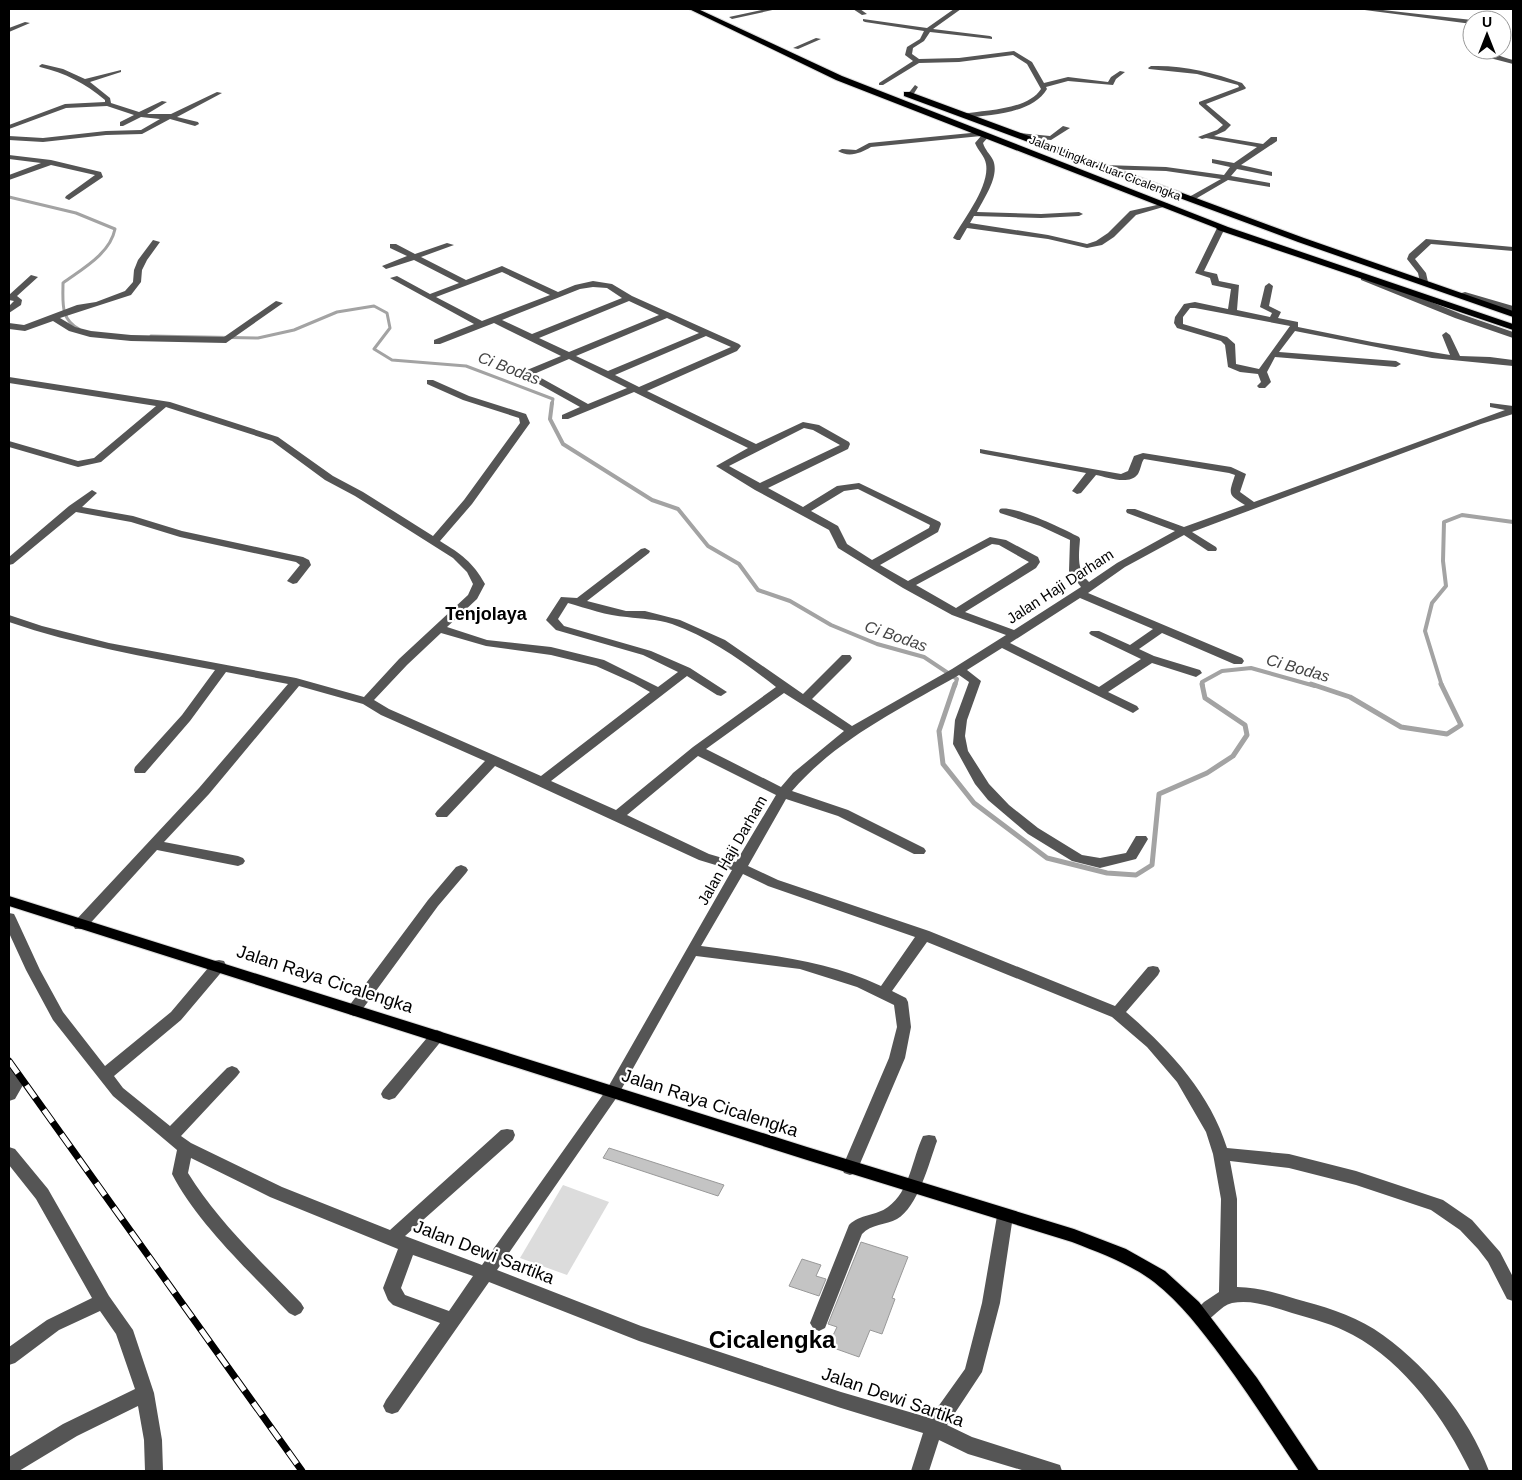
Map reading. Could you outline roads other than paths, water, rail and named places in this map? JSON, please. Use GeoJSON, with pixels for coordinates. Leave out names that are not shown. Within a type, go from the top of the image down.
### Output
{"type":"FeatureCollection","features":[{"type":"Feature","properties":{"kind":"highway","name":"Jalan Lingkar Luar Cicalengka"},"geometry":{"type":"LineString","coordinates":[[694,9],[838,78],[1223,227],[1221,228],[1338,266],[1513,327]]}},
{"type":"Feature","properties":{"kind":"highway"},"geometry":{"type":"LineString","coordinates":[[722,12],[841,68]]}},
{"type":"Feature","properties":{"kind":"highway","name":"Jalan Lingkar Luar Cicalengka"},"geometry":{"type":"LineString","coordinates":[[865,77],[881,84],[913,91],[966,116],[1019,136],[1301,240],[1513,314]]}},
{"type":"Feature","properties":{"kind":"main road","name":"Jalan Raya Cicalengka"},"geometry":{"type":"LineString","coordinates":[[9,901],[80,925],[219,965],[612,1093],[1082,1239],[1114,1251],[1148,1268],[1201,1316],[1264,1400],[1310,1471]]}},
{"type":"Feature","properties":{"kind":"street"},"geometry":{"type":"LineString","coordinates":[[732,17],[774,9]]}},
{"type":"Feature","properties":{"kind":"street"},"geometry":{"type":"LineString","coordinates":[[856,9],[864,17],[990,38]]}},
{"type":"Feature","properties":{"kind":"street"},"geometry":{"type":"LineString","coordinates":[[918,61],[908,55],[910,47],[922,40],[928,29],[958,9]]}},
{"type":"Feature","properties":{"kind":"street"},"geometry":{"type":"LineString","coordinates":[[1360,9],[1462,21]]}},
{"type":"Feature","properties":{"kind":"street"},"geometry":{"type":"LineString","coordinates":[[9,30],[27,23]]}},
{"type":"Feature","properties":{"kind":"street"},"geometry":{"type":"LineString","coordinates":[[796,48],[818,39]]}},
{"type":"Feature","properties":{"kind":"street"},"geometry":{"type":"LineString","coordinates":[[881,84],[918,61],[959,60],[1014,53],[1030,63],[1043,86],[1044,92],[1041,95],[1023,104],[966,116]]}},
{"type":"Feature","properties":{"kind":"street"},"geometry":{"type":"LineString","coordinates":[[42,66],[63,70],[86,81],[108,99],[108,104],[114,110],[169,117],[195,124]]}},
{"type":"Feature","properties":{"kind":"street"},"geometry":{"type":"LineString","coordinates":[[1151,68],[1180,68],[1215,75],[1240,84],[1242,89],[1201,103],[1227,125],[1217,133],[1202,137],[1214,137],[1264,146]]}},
{"type":"Feature","properties":{"kind":"street"},"geometry":{"type":"LineString","coordinates":[[86,81],[103,78],[119,71]]}},
{"type":"Feature","properties":{"kind":"street"},"geometry":{"type":"LineString","coordinates":[[1043,86],[1068,79],[1111,84],[1113,78],[1122,72]]}},
{"type":"Feature","properties":{"kind":"street"},"geometry":{"type":"LineString","coordinates":[[10,139],[43,140],[106,133],[142,132],[219,93]]}},
{"type":"Feature","properties":{"kind":"street"},"geometry":{"type":"LineString","coordinates":[[122,124],[164,102]]}},
{"type":"Feature","properties":{"kind":"street"},"geometry":{"type":"LineString","coordinates":[[9,127],[64,106],[108,104]]}},
{"type":"Feature","properties":{"kind":"street"},"geometry":{"type":"LineString","coordinates":[[1019,136],[1051,138],[1066,128]]}},
{"type":"Feature","properties":{"kind":"street"},"geometry":{"type":"LineString","coordinates":[[842,151],[857,152],[868,145],[983,135]]}},
{"type":"Feature","properties":{"kind":"street"},"geometry":{"type":"LineString","coordinates":[[957,238],[986,189],[985,184],[990,172],[990,163],[978,143],[983,135]]}},
{"type":"Feature","properties":{"kind":"street"},"geometry":{"type":"LineString","coordinates":[[1192,199],[1224,181],[1234,166],[1274,139]]}},
{"type":"Feature","properties":{"kind":"street"},"geometry":{"type":"LineString","coordinates":[[9,157],[51,162],[92,170],[99,175],[99,177],[69,198]]}},
{"type":"Feature","properties":{"kind":"street"},"geometry":{"type":"LineString","coordinates":[[1215,161],[1269,174]]}},
{"type":"Feature","properties":{"kind":"street"},"geometry":{"type":"LineString","coordinates":[[9,178],[51,162]]}},
{"type":"Feature","properties":{"kind":"street"},"geometry":{"type":"LineString","coordinates":[[1104,167],[1152,167],[1267,185]]}},
{"type":"Feature","properties":{"kind":"street"},"geometry":{"type":"LineString","coordinates":[[964,225],[1048,237],[1087,246],[1099,243],[1133,213],[1166,206]]}},
{"type":"Feature","properties":{"kind":"street"},"geometry":{"type":"LineString","coordinates":[[971,214],[1041,216],[1079,214]]}},
{"type":"Feature","properties":{"kind":"street"},"geometry":{"type":"LineString","coordinates":[[1221,228],[1199,273],[1214,276],[1215,283],[1236,287],[1232,311]]}},
{"type":"Feature","properties":{"kind":"street"},"geometry":{"type":"LineString","coordinates":[[1424,282],[1422,273],[1411,259],[1429,241],[1513,249]]}},
{"type":"Feature","properties":{"kind":"street"},"geometry":{"type":"LineString","coordinates":[[9,326],[25,328],[80,306],[98,304],[128,293],[137,282],[136,272],[143,258],[156,242]]}},
{"type":"Feature","properties":{"kind":"street"},"geometry":{"type":"LineString","coordinates":[[386,266],[450,245]]}},
{"type":"Feature","properties":{"kind":"street"},"geometry":{"type":"LineString","coordinates":[[393,246],[466,283]]}},
{"type":"Feature","properties":{"kind":"street"},"geometry":{"type":"LineString","coordinates":[[1338,266],[1391,290],[1513,335]]}},
{"type":"Feature","properties":{"kind":"street"},"geometry":{"type":"LineString","coordinates":[[429,297],[502,269],[557,295]]}},
{"type":"Feature","properties":{"kind":"street"},"geometry":{"type":"LineString","coordinates":[[9,310],[18,303],[18,300],[12,298],[13,295],[34,277]]}},
{"type":"Feature","properties":{"kind":"street"},"geometry":{"type":"LineString","coordinates":[[394,278],[482,325]]}},
{"type":"Feature","properties":{"kind":"street"},"geometry":{"type":"LineString","coordinates":[[437,342],[557,295],[593,284],[609,286],[629,298],[735,344],[734,349],[565,417]]}},
{"type":"Feature","properties":{"kind":"street"},"geometry":{"type":"LineString","coordinates":[[1269,286],[1264,307],[1276,312],[1272,319]]}},
{"type":"Feature","properties":{"kind":"street"},"geometry":{"type":"LineString","coordinates":[[1438,288],[1513,309]]}},
{"type":"Feature","properties":{"kind":"street"},"geometry":{"type":"LineString","coordinates":[[532,337],[629,298]]}},
{"type":"Feature","properties":{"kind":"street"},"geometry":{"type":"LineString","coordinates":[[54,316],[72,329],[101,335],[226,340],[279,303]]}},
{"type":"Feature","properties":{"kind":"street"},"geometry":{"type":"LineString","coordinates":[[1262,372],[1240,369],[1231,365],[1230,344],[1224,339],[1180,326],[1178,323],[1179,317],[1187,306],[1232,311],[1294,324],[1293,328],[1265,364],[1262,372],[1266,382],[1262,386]]}},
{"type":"Feature","properties":{"kind":"street"},"geometry":{"type":"LineString","coordinates":[[588,408],[529,374],[534,369],[568,354],[667,315]]}},
{"type":"Feature","properties":{"kind":"street"},"geometry":{"type":"LineString","coordinates":[[496,320],[756,448]]}},
{"type":"Feature","properties":{"kind":"street"},"geometry":{"type":"LineString","coordinates":[[1293,328],[1337,348],[1396,364]]}},
{"type":"Feature","properties":{"kind":"street"},"geometry":{"type":"LineString","coordinates":[[607,375],[708,332]]}},
{"type":"Feature","properties":{"kind":"street"},"geometry":{"type":"LineString","coordinates":[[1446,335],[1456,358]]}},
{"type":"Feature","properties":{"kind":"street"},"geometry":{"type":"LineString","coordinates":[[1273,354],[1337,348],[1498,360],[1513,363]]}},
{"type":"Feature","properties":{"kind":"street"},"geometry":{"type":"LineString","coordinates":[[9,380],[164,404],[230,422],[275,439],[329,478],[359,494],[457,556],[472,570],[479,584],[473,598],[402,662],[367,702]]}},
{"type":"Feature","properties":{"kind":"street"},"geometry":{"type":"LineString","coordinates":[[430,382],[466,398],[523,416],[525,422],[468,502],[434,541]]}},
{"type":"Feature","properties":{"kind":"street"},"geometry":{"type":"LineString","coordinates":[[9,444],[78,464],[97,460],[164,404]]}},
{"type":"Feature","properties":{"kind":"street"},"geometry":{"type":"LineString","coordinates":[[1493,405],[1513,410]]}},
{"type":"Feature","properties":{"kind":"street","name":"Jalan Haji Darham"},"geometry":{"type":"LineString","coordinates":[[392,1406],[612,1093],[783,793],[798,776],[852,730],[958,671],[1121,565],[1184,531],[1513,410]]}},
{"type":"Feature","properties":{"kind":"street"},"geometry":{"type":"LineString","coordinates":[[759,488],[844,447],[845,444],[816,428],[803,426],[721,466],[759,488],[834,528],[842,546],[907,586],[956,613],[1014,634]]}},
{"type":"Feature","properties":{"kind":"street"},"geometry":{"type":"LineString","coordinates":[[984,451],[1127,477],[1134,473],[1138,458],[1146,456],[1231,470],[1241,474],[1235,492],[1236,495],[1252,505]]}},
{"type":"Feature","properties":{"kind":"street"},"geometry":{"type":"LineString","coordinates":[[1077,491],[1094,471]]}},
{"type":"Feature","properties":{"kind":"street"},"geometry":{"type":"LineString","coordinates":[[803,511],[841,488],[859,486],[936,524],[934,530],[872,564]]}},
{"type":"Feature","properties":{"kind":"street"},"geometry":{"type":"LineString","coordinates":[[9,562],[92,493]]}},
{"type":"Feature","properties":{"kind":"street"},"geometry":{"type":"LineString","coordinates":[[73,508],[133,519],[180,534],[299,559],[305,562],[306,565],[293,581]]}},
{"type":"Feature","properties":{"kind":"street"},"geometry":{"type":"LineString","coordinates":[[1004,511],[1044,524],[1075,539],[1072,557],[1073,569],[1083,591],[1161,628],[1238,661]]}},
{"type":"Feature","properties":{"kind":"street"},"geometry":{"type":"LineString","coordinates":[[1131,511],[1184,531],[1212,549]]}},
{"type":"Feature","properties":{"kind":"street"},"geometry":{"type":"LineString","coordinates":[[907,586],[990,540],[1002,542],[1034,559],[1035,562],[1032,566],[956,613]]}},
{"type":"Feature","properties":{"kind":"street"},"geometry":{"type":"LineString","coordinates":[[578,603],[645,550]]}},
{"type":"Feature","properties":{"kind":"street"},"geometry":{"type":"LineString","coordinates":[[721,692],[686,672],[633,648],[575,633],[554,625],[552,620],[554,614],[565,598],[578,603],[626,614],[645,614],[676,622],[722,642],[784,687],[852,730]]}},
{"type":"Feature","properties":{"kind":"street"},"geometry":{"type":"LineString","coordinates":[[9,618],[38,628],[108,646],[296,682],[367,702],[385,712],[704,857],[741,868],[773,883],[924,935],[1117,1013],[1152,1043],[1182,1078],[1205,1113],[1214,1131],[1221,1154],[1229,1199],[1228,1296]]}},
{"type":"Feature","properties":{"kind":"street"},"geometry":{"type":"LineString","coordinates":[[439,628],[486,644],[551,651],[600,663],[638,680],[658,692]]}},
{"type":"Feature","properties":{"kind":"street"},"geometry":{"type":"LineString","coordinates":[[1131,650],[1161,628]]}},
{"type":"Feature","properties":{"kind":"street"},"geometry":{"type":"LineString","coordinates":[[1095,633],[1150,659],[1196,673]]}},
{"type":"Feature","properties":{"kind":"street"},"geometry":{"type":"LineString","coordinates":[[1002,643],[1132,709]]}},
{"type":"Feature","properties":{"kind":"street"},"geometry":{"type":"LineString","coordinates":[[804,700],[846,658]]}},
{"type":"Feature","properties":{"kind":"street"},"geometry":{"type":"LineString","coordinates":[[1099,692],[1150,659]]}},
{"type":"Feature","properties":{"kind":"street"},"geometry":{"type":"LineString","coordinates":[[140,770],[186,718],[222,669]]}},
{"type":"Feature","properties":{"kind":"street"},"geometry":{"type":"LineString","coordinates":[[958,671],[975,681],[972,695],[960,724],[958,734],[959,746],[983,786],[1001,804],[1045,840],[1073,857],[1091,862],[1112,862],[1130,856],[1141,839]]}},
{"type":"Feature","properties":{"kind":"street"},"geometry":{"type":"LineString","coordinates":[[541,782],[686,672]]}},
{"type":"Feature","properties":{"kind":"street"},"geometry":{"type":"LineString","coordinates":[[80,925],[229,763],[296,682]]}},
{"type":"Feature","properties":{"kind":"street"},"geometry":{"type":"LineString","coordinates":[[616,817],[697,750],[784,687]]}},
{"type":"Feature","properties":{"kind":"street"},"geometry":{"type":"LineString","coordinates":[[697,750],[783,793],[843,813],[919,852]]}},
{"type":"Feature","properties":{"kind":"street"},"geometry":{"type":"LineString","coordinates":[[442,814],[492,760]]}},
{"type":"Feature","properties":{"kind":"street"},"geometry":{"type":"LineString","coordinates":[[154,845],[238,861]]}},
{"type":"Feature","properties":{"kind":"street"},"geometry":{"type":"LineString","coordinates":[[354,1010],[433,903],[461,870]]}},
{"type":"Feature","properties":{"kind":"street","name":"Jalan Dewi Sartika"},"geometry":{"type":"LineString","coordinates":[[9,918],[33,970],[58,1016],[118,1092],[185,1148],[276,1192],[408,1245],[639,1333],[841,1400],[934,1428],[968,1445],[1053,1471]]}},
{"type":"Feature","properties":{"kind":"street"},"geometry":{"type":"LineString","coordinates":[[884,992],[924,935]]}},
{"type":"Feature","properties":{"kind":"street"},"geometry":{"type":"LineString","coordinates":[[692,950],[800,964],[884,992],[901,1002],[904,1027],[897,1058],[850,1168]]}},
{"type":"Feature","properties":{"kind":"street"},"geometry":{"type":"LineString","coordinates":[[105,1075],[176,1016],[219,965]]}},
{"type":"Feature","properties":{"kind":"street"},"geometry":{"type":"LineString","coordinates":[[1117,1013],[1153,971]]}},
{"type":"Feature","properties":{"kind":"street"},"geometry":{"type":"LineString","coordinates":[[389,1094],[437,1036]]}},
{"type":"Feature","properties":{"kind":"street"},"geometry":{"type":"LineString","coordinates":[[9,1072],[15,1085],[9,1095]]}},
{"type":"Feature","properties":{"kind":"street"},"geometry":{"type":"LineString","coordinates":[[170,1137],[232,1072]]}},
{"type":"Feature","properties":{"kind":"street"},"geometry":{"type":"LineString","coordinates":[[392,1238],[507,1135]]}},
{"type":"Feature","properties":{"kind":"street"},"geometry":{"type":"LineString","coordinates":[[820,1323],[859,1225],[895,1212],[912,1187],[929,1141]]}},
{"type":"Feature","properties":{"kind":"street"},"geometry":{"type":"LineString","coordinates":[[185,1148],[180,1174],[192,1193],[225,1234],[295,1308]]}},
{"type":"Feature","properties":{"kind":"street"},"geometry":{"type":"LineString","coordinates":[[1221,1154],[1289,1161],[1356,1178],[1437,1205],[1466,1225],[1484,1244],[1494,1257],[1513,1294]]}},
{"type":"Feature","properties":{"kind":"street"},"geometry":{"type":"LineString","coordinates":[[9,1155],[42,1194],[103,1300],[124,1330],[145,1393],[153,1440],[154,1471]]}},
{"type":"Feature","properties":{"kind":"street"},"geometry":{"type":"LineString","coordinates":[[920,1471],[934,1428],[973,1372],[992,1303],[1005,1216]]}},
{"type":"Feature","properties":{"kind":"street"},"geometry":{"type":"LineString","coordinates":[[408,1245],[392,1288],[394,1295],[399,1300],[452,1320]]}},
{"type":"Feature","properties":{"kind":"street"},"geometry":{"type":"LineString","coordinates":[[1201,1316],[1228,1296],[1262,1296],[1328,1316],[1366,1334],[1395,1355],[1424,1386],[1454,1425],[1480,1471]]}},
{"type":"Feature","properties":{"kind":"street"},"geometry":{"type":"LineString","coordinates":[[9,1357],[53,1325],[103,1300]]}},
{"type":"Feature","properties":{"kind":"street"},"geometry":{"type":"LineString","coordinates":[[9,1467],[70,1430],[145,1393]]}},
{"type":"Feature","properties":{"kind":"waterway","name":"Ci Bodas"},"geometry":{"type":"LineString","coordinates":[[9,197],[76,213],[115,229],[112,238],[101,253],[63,283],[63,303],[66,315],[68,320],[79,329]]}},
{"type":"Feature","properties":{"kind":"waterway","name":"Ci Bodas"},"geometry":{"type":"LineString","coordinates":[[151,336],[258,338],[294,330],[337,312],[374,306],[387,313],[390,328],[374,349],[392,360],[466,366],[553,399],[552,404]]}},
{"type":"Feature","properties":{"kind":"waterway","name":"Ci Bodas"},"geometry":{"type":"LineString","coordinates":[[552,403],[550,419],[563,444],[652,500],[678,509],[708,546],[739,564],[758,590],[790,601],[831,625],[877,644],[924,657],[957,679],[955,686]]}},
{"type":"Feature","properties":{"kind":"waterway","name":"Ci Bodas"},"geometry":{"type":"LineString","coordinates":[[1442,686],[1425,631],[1432,603],[1446,586],[1443,561],[1444,522],[1462,515],[1513,522]]}},
{"type":"Feature","properties":{"kind":"waterway","name":"Ci Bodas"},"geometry":{"type":"LineString","coordinates":[[1203,686],[1202,682],[1222,671],[1251,668],[1315,686]]}},
{"type":"Feature","properties":{"kind":"waterway","name":"Ci Bodas"},"geometry":{"type":"LineString","coordinates":[[955,684],[939,731],[943,764],[974,803],[1047,858],[1107,873],[1136,875],[1152,865],[1159,794],[1207,773],[1233,756],[1247,735],[1245,725],[1205,698],[1202,684]]}},
{"type":"Feature","properties":{"kind":"waterway","name":"Ci Bodas"},"geometry":{"type":"LineString","coordinates":[[1311,684],[1350,697],[1401,727],[1447,734],[1461,725],[1441,684]]}},
{"type":"Feature","properties":{"kind":"railway"},"geometry":{"type":"LineString","coordinates":[[9,1061],[302,1471]]}},
{"type":"Feature","properties":{"kind":"district","name":"Tenjolaya"},"geometry":{"type":"Point","coordinates":[486,614]}},
{"type":"Feature","properties":{"kind":"district","name":"Cicalengka"},"geometry":{"type":"Point","coordinates":[772,1339]}}]}
